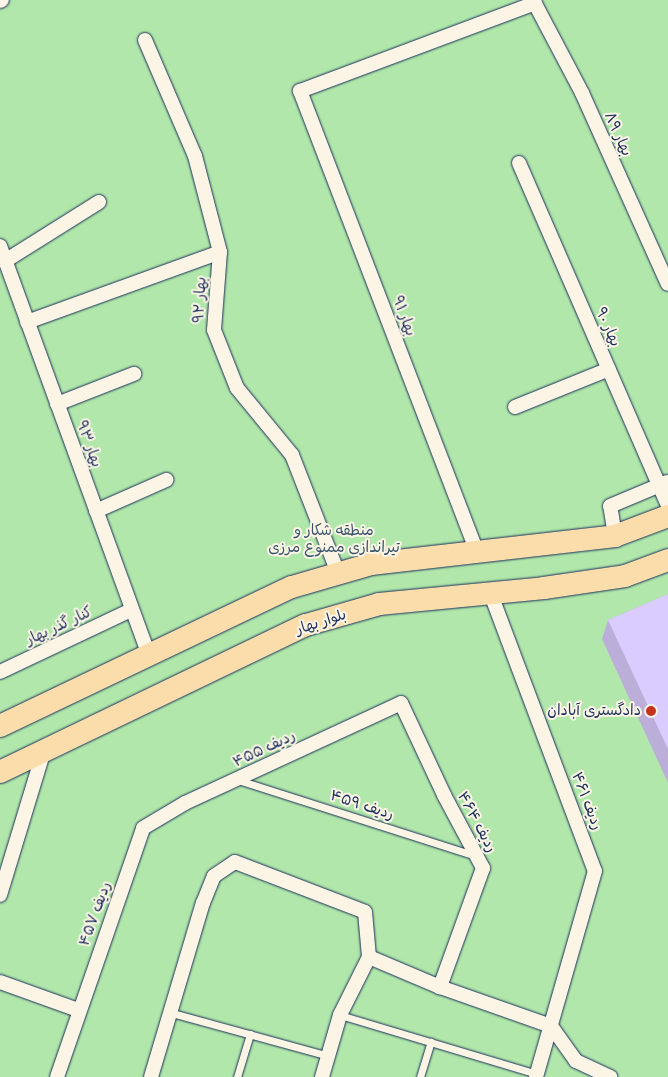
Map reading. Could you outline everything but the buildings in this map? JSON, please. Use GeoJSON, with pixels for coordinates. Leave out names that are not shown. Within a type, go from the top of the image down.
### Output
{"type":"FeatureCollection","features":[{"type":"Feature","properties":{"kind":"main road"},"geometry":{"type":"LineString","coordinates":[[0,726],[148,653],[292,586],[371,564],[615,536],[668,516]]}},
{"type":"Feature","properties":{"kind":"main road","name":"بلوار بهار"},"geometry":{"type":"LineString","coordinates":[[0,772],[306,625],[379,604],[625,576],[668,560]]}},
{"type":"Feature","properties":{"kind":"street","name":"بهار ۹۱"},"geometry":{"type":"LineString","coordinates":[[477,552],[300,91],[534,1]]}},
{"type":"Feature","properties":{"kind":"street","name":"بهار ۸۹"},"geometry":{"type":"LineString","coordinates":[[534,1],[582,93],[668,284]]}},
{"type":"Feature","properties":{"kind":"street","name":"بهار ۹۲"},"geometry":{"type":"LineString","coordinates":[[145,40],[196,156],[220,252],[214,330],[236,388],[292,456],[338,573]]}},
{"type":"Feature","properties":{"kind":"street","name":"بهار ۹۰"},"geometry":{"type":"LineString","coordinates":[[519,163],[609,370],[664,483],[668,505]]}},
{"type":"Feature","properties":{"kind":"street"},"geometry":{"type":"LineString","coordinates":[[5,261],[99,202]]}},
{"type":"Feature","properties":{"kind":"street","name":"بهار ۹۳"},"geometry":{"type":"LineString","coordinates":[[0,246],[148,653]]}},
{"type":"Feature","properties":{"kind":"street"},"geometry":{"type":"LineString","coordinates":[[27,322],[220,252]]}},
{"type":"Feature","properties":{"kind":"street"},"geometry":{"type":"LineString","coordinates":[[515,407],[609,370]]}},
{"type":"Feature","properties":{"kind":"street"},"geometry":{"type":"LineString","coordinates":[[57,404],[134,374]]}},
{"type":"Feature","properties":{"kind":"street"},"geometry":{"type":"LineString","coordinates":[[96,511],[166,480]]}},
{"type":"Feature","properties":{"kind":"street"},"geometry":{"type":"LineString","coordinates":[[615,536],[610,506],[664,483]]}},
{"type":"Feature","properties":{"kind":"street","name":"ردیف ۴۶۱"},"geometry":{"type":"LineString","coordinates":[[490,592],[596,871],[536,1076]]}},
{"type":"Feature","properties":{"kind":"street","name":"کنار گذر بهار"},"geometry":{"type":"LineString","coordinates":[[0,672],[132,610]]}},
{"type":"Feature","properties":{"kind":"street","name":"ردیف ۴۵۵"},"geometry":{"type":"LineString","coordinates":[[143,828],[185,803],[400,703]]}},
{"type":"Feature","properties":{"kind":"street","name":"ردیف ۴۶۴"},"geometry":{"type":"LineString","coordinates":[[400,703],[483,868],[440,987]]}},
{"type":"Feature","properties":{"kind":"street"},"geometry":{"type":"LineString","coordinates":[[0,895],[44,750]]}},
{"type":"Feature","properties":{"kind":"street","name":"ردیف ۴۵۷"},"geometry":{"type":"LineString","coordinates":[[57,1077],[78,1010],[143,828]]}},
{"type":"Feature","properties":{"kind":"street"},"geometry":{"type":"LineString","coordinates":[[151,1077],[210,885],[214,876],[235,862],[365,912],[368,957],[340,1015],[322,1077]]}},
{"type":"Feature","properties":{"kind":"street"},"geometry":{"type":"LineString","coordinates":[[368,957],[440,987],[552,1026],[576,1061],[611,1077]]}},
{"type":"Feature","properties":{"kind":"street"},"geometry":{"type":"LineString","coordinates":[[0,982],[78,1010]]}},
{"type":"Feature","properties":{"kind":"lane","name":"ردیف ۴۵۹"},"geometry":{"type":"LineString","coordinates":[[238,780],[478,857]]}},
{"type":"Feature","properties":{"kind":"lane"},"geometry":{"type":"LineString","coordinates":[[172,1013],[329,1056]]}},
{"type":"Feature","properties":{"kind":"lane"},"geometry":{"type":"LineString","coordinates":[[340,1015],[536,1076]]}},
{"type":"Feature","properties":{"kind":"lane"},"geometry":{"type":"LineString","coordinates":[[237,1077],[250,1034]]}},
{"type":"Feature","properties":{"kind":"lane"},"geometry":{"type":"LineString","coordinates":[[420,1077],[431,1042]]}},
{"type":"Feature","properties":{"kind":"green space","name":"منطقه شکار و تیراندازی ممنوع مرزی"},"geometry":{"type":"Polygon","coordinates":[[[0,0],[668,0],[668,1077],[0,1077],[0,0]]]}},
{"type":"Feature","properties":{"kind":"place","name":"دادگستری آبادان"},"geometry":{"type":"Point","coordinates":[651,711]}}]}
